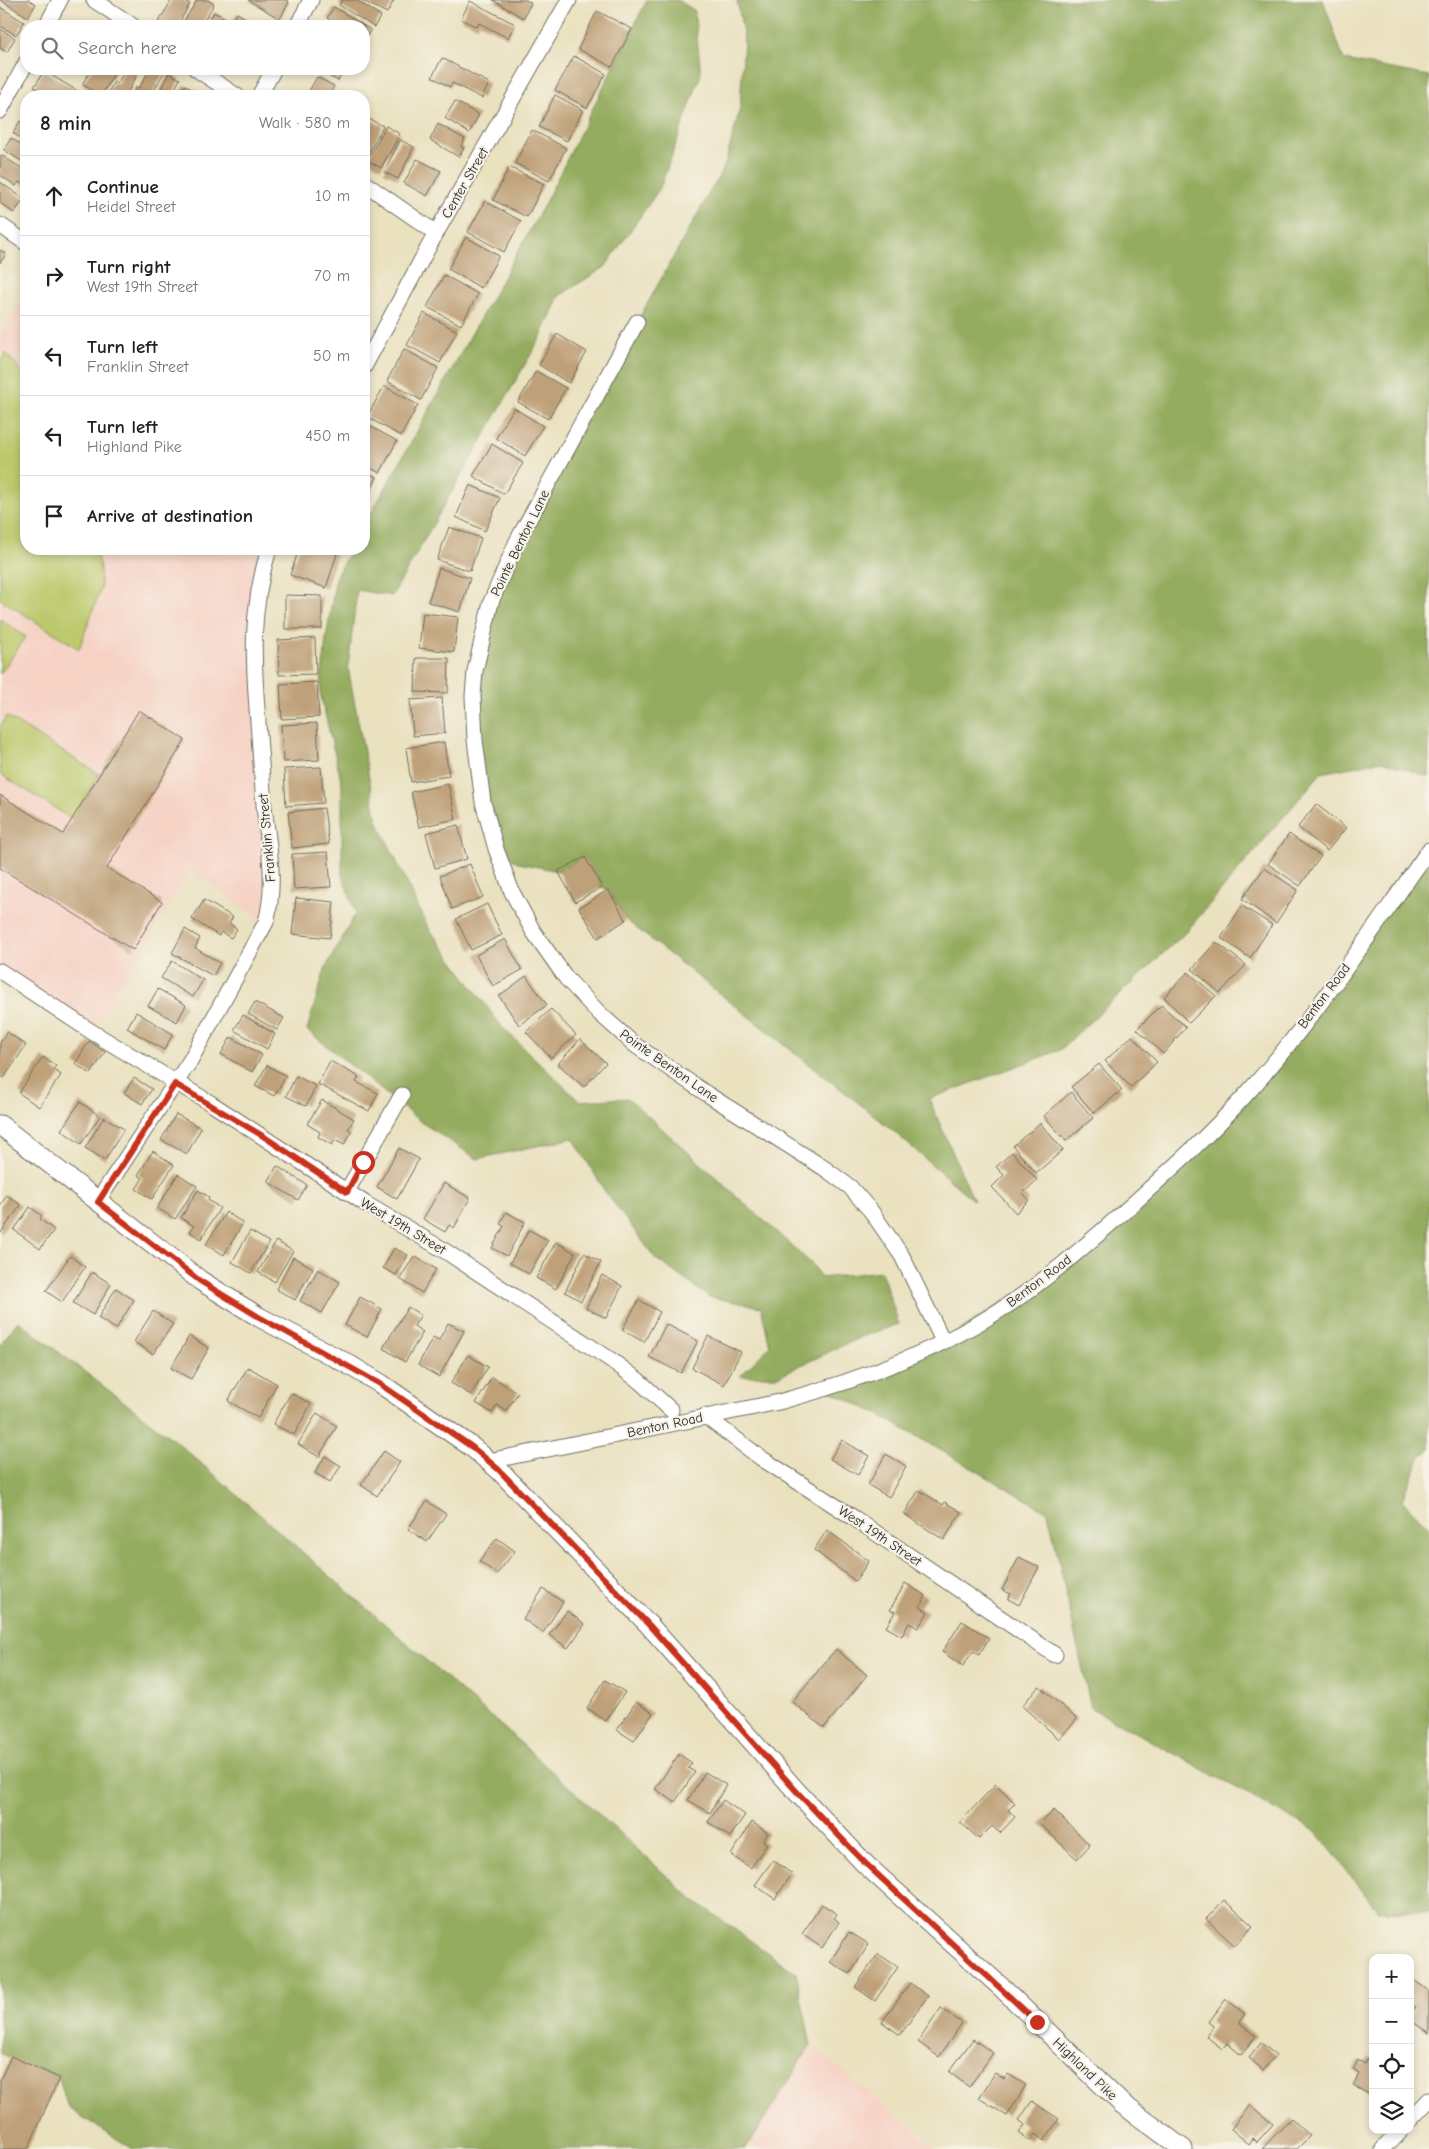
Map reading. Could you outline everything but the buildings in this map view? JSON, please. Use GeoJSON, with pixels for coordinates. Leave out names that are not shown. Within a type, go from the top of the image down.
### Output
{"type":"FeatureCollection","features":[{"type":"Feature","properties":{"kind":"street"},"geometry":{"type":"LineString","coordinates":[[49,20],[60,0]]}},
{"type":"Feature","properties":{"kind":"street"},"geometry":{"type":"LineString","coordinates":[[94,0],[124,20]]}},
{"type":"Feature","properties":{"kind":"street"},"geometry":{"type":"LineString","coordinates":[[300,20],[311,0]]}},
{"type":"Feature","properties":{"kind":"street","name":"Center Street"},"geometry":{"type":"LineString","coordinates":[[370,356],[436,233],[569,0]]}},
{"type":"Feature","properties":{"kind":"street"},"geometry":{"type":"LineString","coordinates":[[0,111],[20,74]]}},
{"type":"Feature","properties":{"kind":"street"},"geometry":{"type":"LineString","coordinates":[[205,75],[227,90]]}},
{"type":"Feature","properties":{"kind":"street"},"geometry":{"type":"LineString","coordinates":[[262,90],[271,75]]}},
{"type":"Feature","properties":{"kind":"street"},"geometry":{"type":"LineString","coordinates":[[370,187],[436,233]]}},
{"type":"Feature","properties":{"kind":"street"},"geometry":{"type":"LineString","coordinates":[[0,225],[20,239]]}},
{"type":"Feature","properties":{"kind":"street","name":"Pointe Benton Lane"},"geometry":{"type":"LineString","coordinates":[[636,322],[517,541],[491,602],[475,671],[473,696],[475,740],[483,802],[496,849],[512,892],[533,931],[566,978],[599,1013],[635,1045],[707,1094],[824,1168],[850,1187],[871,1211],[902,1256],[943,1341]]}},
{"type":"Feature","properties":{"kind":"street","name":"Franklin Street"},"geometry":{"type":"LineString","coordinates":[[98,1202],[190,1061],[259,937],[272,901],[272,869],[264,806],[254,637],[256,602],[261,574],[267,555]]}},
{"type":"Feature","properties":{"kind":"street","name":"Benton Road"},"geometry":{"type":"LineString","coordinates":[[489,1461],[779,1402],[826,1389],[876,1372],[943,1341],[1004,1308],[1071,1258],[1178,1163],[1251,1089],[1314,1011],[1429,850]]}},
{"type":"Feature","properties":{"kind":"street","name":"West 19th Street"},"geometry":{"type":"LineString","coordinates":[[0,971],[175,1084],[263,1136],[347,1192],[442,1249],[611,1360],[638,1380],[671,1410]]}},
{"type":"Feature","properties":{"kind":"street"},"geometry":{"type":"LineString","coordinates":[[347,1192],[402,1095]]}},
{"type":"Feature","properties":{"kind":"street","name":"Highland Pike"},"geometry":{"type":"LineString","coordinates":[[0,1125],[200,1281],[259,1317],[380,1384],[472,1447],[489,1461],[649,1625],[798,1793],[866,1864],[1001,1987],[1121,2103],[1183,2149]]}},
{"type":"Feature","properties":{"kind":"street","name":"West 19th Street"},"geometry":{"type":"LineString","coordinates":[[706,1416],[761,1458],[854,1518],[1055,1655]]}},
{"type":"Feature","properties":{"kind":"street"},"geometry":{"type":"LineString","coordinates":[[1414,2116],[1429,2100]]}},
{"type":"Feature","properties":{"kind":"street"},"geometry":{"type":"LineString","coordinates":[[1383,2149],[1397,2134]]}},
{"type":"Feature","properties":{"kind":"shaded area"},"geometry":{"type":"Polygon","coordinates":[[[20,302],[20,555],[268,555],[256,601],[266,922],[190,871],[92,1032],[0,971],[0,333],[20,302]]]}},
{"type":"Feature","properties":{"kind":"shaded area"},"geometry":{"type":"Polygon","coordinates":[[[811,2045],[936,2149],[746,2149],[811,2045]]]}},
{"type":"Feature","properties":{"kind":"green space"},"geometry":{"type":"Polygon","coordinates":[[[647,0],[677,0],[694,10],[701,74],[660,188],[605,267],[559,296],[542,335],[392,596],[357,590],[348,668],[377,820],[428,927],[502,1027],[579,1101],[628,1098],[813,1265],[821,1278],[881,1271],[899,1324],[861,1337],[778,1376],[740,1376],[770,1346],[761,1307],[709,1297],[656,1259],[606,1193],[573,1138],[477,1159],[421,1122],[307,1030],[325,969],[356,913],[342,875],[342,784],[320,693],[336,576],[348,555],[370,555],[370,515],[545,203],[647,0]]]}},
{"type":"Feature","properties":{"kind":"green space"},"geometry":{"type":"Polygon","coordinates":[[[737,0],[1323,0],[1344,60],[1429,76],[1429,777],[1382,761],[1321,773],[1186,932],[1060,1050],[929,1099],[974,1201],[885,1124],[626,920],[608,890],[602,887],[585,857],[558,871],[519,863],[496,849],[473,696],[491,602],[637,322],[725,165],[740,108],[744,38],[737,0]]]}},
{"type":"Feature","properties":{"kind":"green space"},"geometry":{"type":"Polygon","coordinates":[[[6,353],[20,369],[20,555],[97,555],[100,567],[101,588],[79,649],[0,599],[0,362],[6,353]]]}},
{"type":"Feature","properties":{"kind":"green space"},"geometry":{"type":"Polygon","coordinates":[[[0,619],[26,637],[0,674],[0,619]]]}},
{"type":"Feature","properties":{"kind":"green space"},"geometry":{"type":"Polygon","coordinates":[[[6,716],[99,774],[72,819],[0,774],[0,727],[6,716]]]}},
{"type":"Feature","properties":{"kind":"green space"},"geometry":{"type":"Polygon","coordinates":[[[1429,850],[1429,1449],[1421,1456],[1402,1500],[1429,1527],[1429,1912],[1378,1911],[1317,1832],[1091,1708],[1048,1512],[876,1413],[826,1389],[943,1341],[1071,1258],[1251,1089],[1429,850]]]}},
{"type":"Feature","properties":{"kind":"green space"},"geometry":{"type":"Polygon","coordinates":[[[18,1321],[179,1444],[514,1737],[692,1899],[796,1973],[811,2045],[746,2149],[133,2149],[68,2108],[59,2078],[0,2053],[0,1345],[18,1321]]]}},
{"type":"Feature","properties":{"kind":"route"},"geometry":{"type":"LineString","coordinates":[[363,1162],[347,1192],[263,1136],[212,1104],[175,1084],[98,1202],[200,1281],[259,1317],[346,1363],[380,1384],[472,1447],[498,1469],[691,1670],[798,1793],[866,1864],[1037,2022]]}}]}
